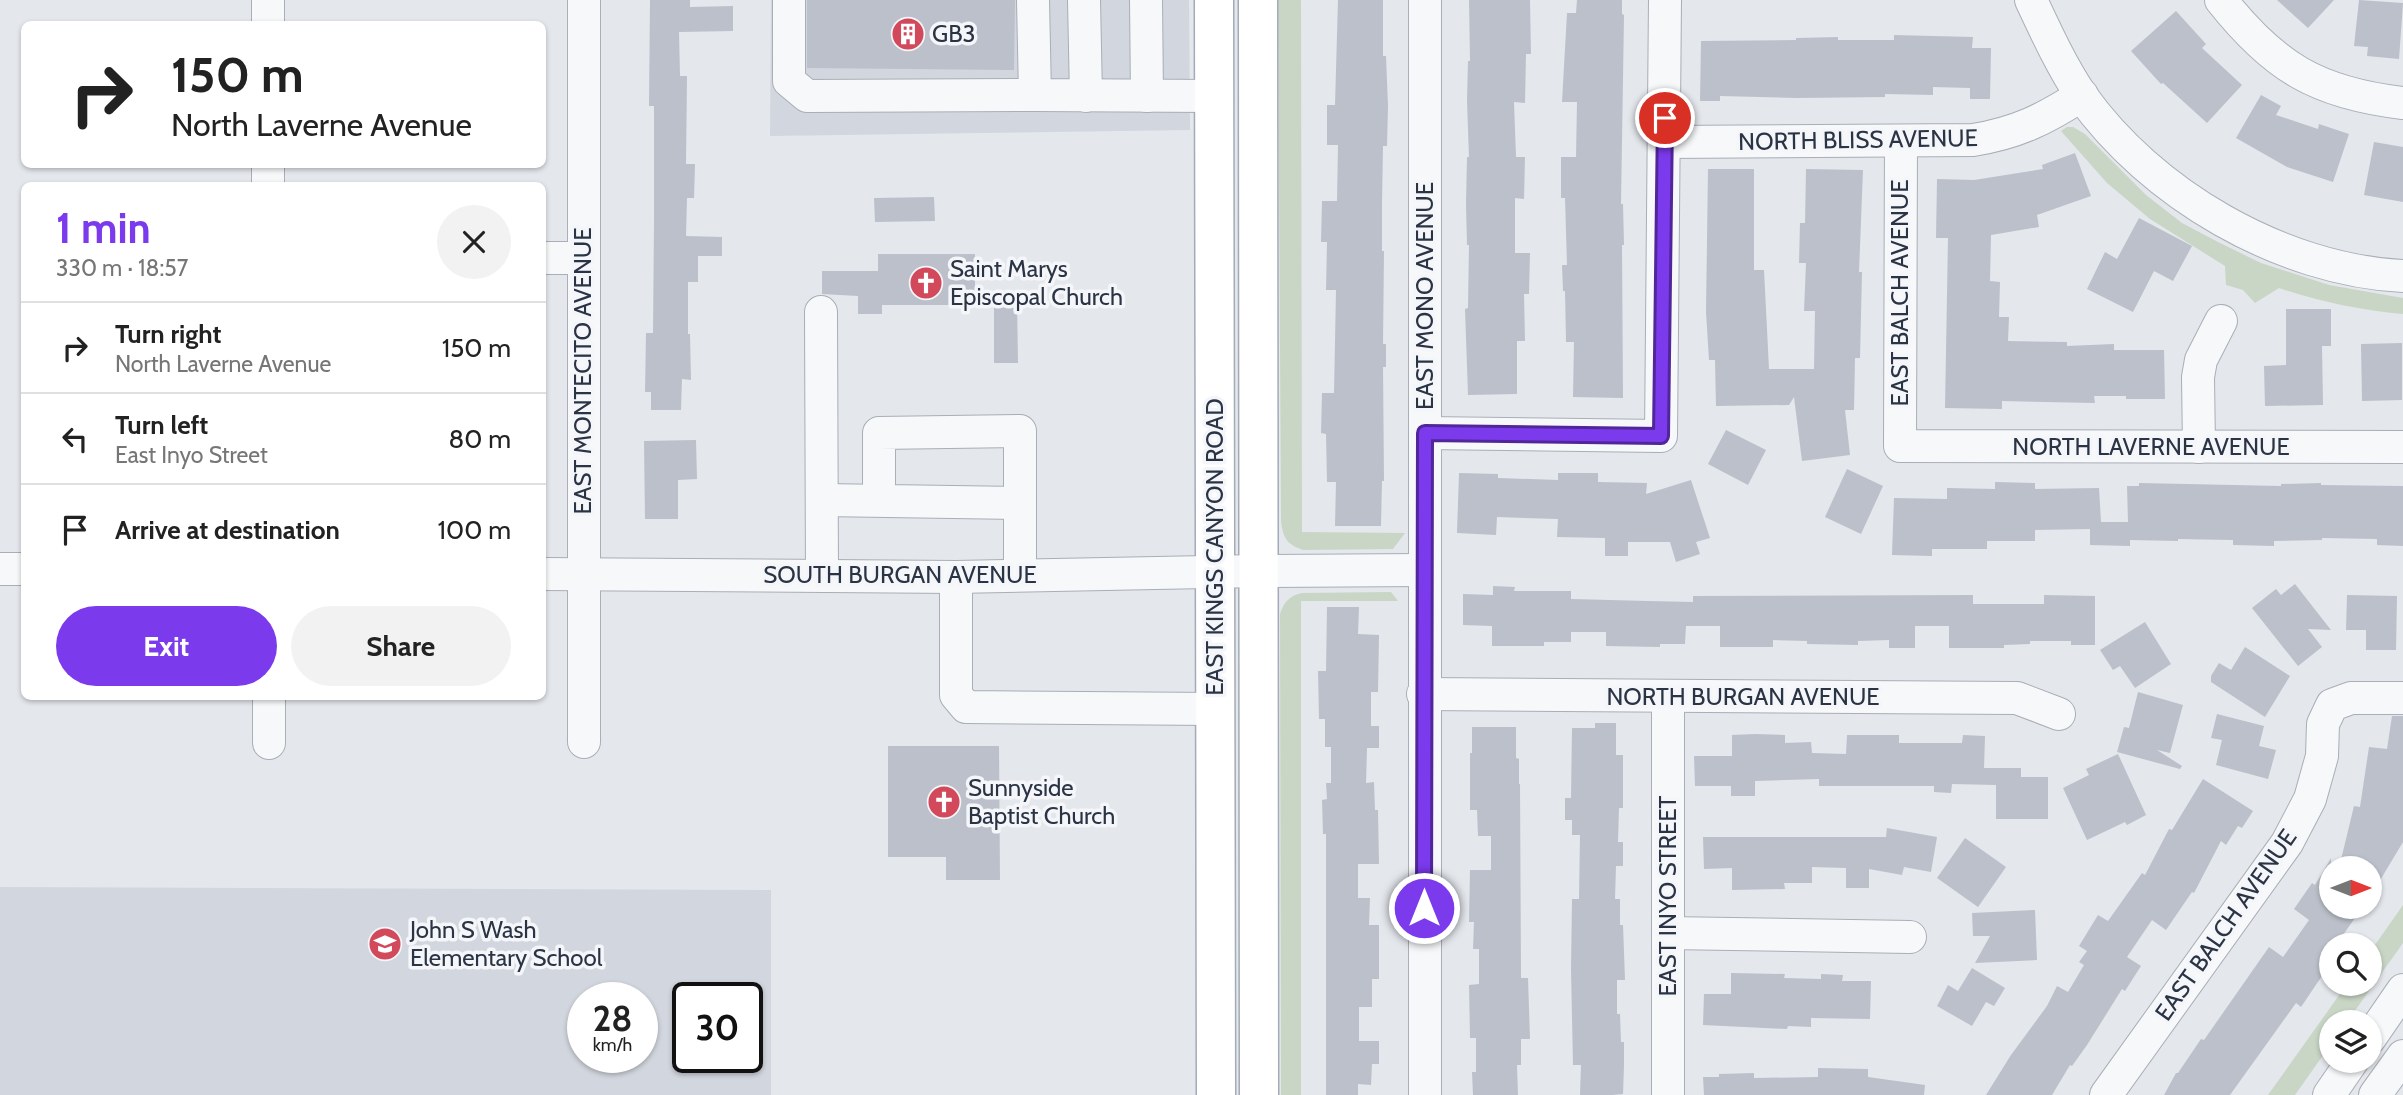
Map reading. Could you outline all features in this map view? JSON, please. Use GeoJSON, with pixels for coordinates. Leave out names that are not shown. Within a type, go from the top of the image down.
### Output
{"type":"FeatureCollection","features":[{"type":"Feature","properties":{"kind":"main road","name":"EAST KINGS CANYON ROAD"},"geometry":{"type":"LineString","coordinates":[[1214,0],[1216,1095]]}},
{"type":"Feature","properties":{"kind":"main road"},"geometry":{"type":"LineString","coordinates":[[1237,0],[1237,61],[1258,138]]}},
{"type":"Feature","properties":{"kind":"main road","name":"EAST KINGS CANYON ROAD"},"geometry":{"type":"LineString","coordinates":[[1258,0],[1259,1095]]}},
{"type":"Feature","properties":{"kind":"street"},"geometry":{"type":"LineString","coordinates":[[268,0],[268,21]]}},
{"type":"Feature","properties":{"kind":"street","name":"EAST MONTECITO AVENUE"},"geometry":{"type":"LineString","coordinates":[[584,0],[584,742]]}},
{"type":"Feature","properties":{"kind":"street"},"geometry":{"type":"LineString","coordinates":[[789,0],[789,81],[807,96],[1214,96]]}},
{"type":"Feature","properties":{"kind":"street"},"geometry":{"type":"LineString","coordinates":[[1033,0],[1035,95]]}},
{"type":"Feature","properties":{"kind":"street"},"geometry":{"type":"LineString","coordinates":[[1084,0],[1086,96]]}},
{"type":"Feature","properties":{"kind":"street"},"geometry":{"type":"LineString","coordinates":[[1146,0],[1147,96]]}},
{"type":"Feature","properties":{"kind":"street","name":"EAST MONO AVENUE"},"geometry":{"type":"LineString","coordinates":[[1424,1095],[1425,0]]}},
{"type":"Feature","properties":{"kind":"street"},"geometry":{"type":"LineString","coordinates":[[1425,433],[1661,436],[1665,0]]}},
{"type":"Feature","properties":{"kind":"street"},"geometry":{"type":"LineString","coordinates":[[2031,0],[2055,50],[2082,95],[2130,153],[2200,207],[2288,251],[2343,267],[2403,276]]}},
{"type":"Feature","properties":{"kind":"street"},"geometry":{"type":"LineString","coordinates":[[2221,0],[2259,44],[2286,65],[2314,81],[2342,92],[2403,103]]}},
{"type":"Feature","properties":{"kind":"street","name":"NORTH BLISS AVENUE"},"geometry":{"type":"LineString","coordinates":[[1665,142],[1973,140],[2002,135],[2031,125],[2082,95]]}},
{"type":"Feature","properties":{"kind":"street","name":"EAST BALCH AVENUE"},"geometry":{"type":"LineString","coordinates":[[1900,446],[1901,141]]}},
{"type":"Feature","properties":{"kind":"street"},"geometry":{"type":"LineString","coordinates":[[546,258],[583,258]]}},
{"type":"Feature","properties":{"kind":"street"},"geometry":{"type":"LineString","coordinates":[[821,312],[822,576]]}},
{"type":"Feature","properties":{"kind":"street"},"geometry":{"type":"LineString","coordinates":[[2199,447],[2198,377],[2201,360],[2221,321]]}},
{"type":"Feature","properties":{"kind":"street"},"geometry":{"type":"LineString","coordinates":[[879,501],[879,433],[1020,431],[1020,575]]}},
{"type":"Feature","properties":{"kind":"street","name":"NORTH LAVERNE AVENUE"},"geometry":{"type":"LineString","coordinates":[[1900,446],[2403,447]]}},
{"type":"Feature","properties":{"kind":"street"},"geometry":{"type":"LineString","coordinates":[[822,500],[1020,503]]}},
{"type":"Feature","properties":{"kind":"street"},"geometry":{"type":"LineString","coordinates":[[0,569],[21,569]]}},
{"type":"Feature","properties":{"kind":"street"},"geometry":{"type":"LineString","coordinates":[[1258,571],[1423,570]]}},
{"type":"Feature","properties":{"kind":"street","name":"SOUTH BURGAN AVENUE"},"geometry":{"type":"LineString","coordinates":[[546,574],[956,577],[1258,571]]}},
{"type":"Feature","properties":{"kind":"street"},"geometry":{"type":"LineString","coordinates":[[956,577],[956,695],[966,707],[1215,709]]}},
{"type":"Feature","properties":{"kind":"street","name":"NORTH BURGAN AVENUE"},"geometry":{"type":"LineString","coordinates":[[1423,694],[2017,698],[2059,714]]}},
{"type":"Feature","properties":{"kind":"street","name":"EAST INYO STREET"},"geometry":{"type":"LineString","coordinates":[[1668,696],[1668,1095]]}},
{"type":"Feature","properties":{"kind":"street","name":"EAST BALCH AVENUE"},"geometry":{"type":"LineString","coordinates":[[2106,1095],[2287,843],[2309,799],[2322,756],[2323,724],[2332,705],[2351,698],[2403,698]]}},
{"type":"Feature","properties":{"kind":"street"},"geometry":{"type":"LineString","coordinates":[[269,700],[269,743]]}},
{"type":"Feature","properties":{"kind":"street"},"geometry":{"type":"LineString","coordinates":[[1668,933],[1910,937]]}},
{"type":"Feature","properties":{"kind":"street"},"geometry":{"type":"LineString","coordinates":[[2382,1021],[2403,990]]}},
{"type":"Feature","properties":{"kind":"street"},"geometry":{"type":"LineString","coordinates":[[2375,1095],[2403,1056]]}},
{"type":"Feature","properties":{"kind":"street"},"geometry":{"type":"LineString","coordinates":[[2329,1095],[2344,1073]]}},
{"type":"Feature","properties":{"kind":"shaded area"},"geometry":{"type":"Polygon","coordinates":[[[771,0],[1189,0],[1190,130],[770,136],[771,0]]]}},
{"type":"Feature","properties":{"kind":"shaded area","name":"John S Wash Elementary School"},"geometry":{"type":"Polygon","coordinates":[[[0,887],[771,890],[771,1095],[0,1095],[0,887]]]}},
{"type":"Feature","properties":{"kind":"green space"},"geometry":{"type":"Polygon","coordinates":[[[1278,0],[1301,0],[1302,532],[1405,533],[1393,549],[1303,550],[1289,542],[1282,527],[1278,0]]]}},
{"type":"Feature","properties":{"kind":"green space"},"geometry":{"type":"Polygon","coordinates":[[[2073,127],[2085,134],[2146,195],[2182,223],[2261,263],[2329,285],[2403,298],[2403,314],[2341,305],[2279,288],[2255,303],[2243,290],[2226,285],[2225,266],[2150,219],[2107,183],[2061,131],[2073,127]]]}},
{"type":"Feature","properties":{"kind":"green space"},"geometry":{"type":"Polygon","coordinates":[[[1391,592],[1398,601],[1301,601],[1301,1095],[1281,1095],[1280,614],[1288,600],[1302,593],[1391,592]]]}},
{"type":"Feature","properties":{"kind":"green space"},"geometry":{"type":"Polygon","coordinates":[[[2403,905],[2403,943],[2382,973],[2382,935],[2403,905]]]}},
{"type":"Feature","properties":{"kind":"green space"},"geometry":{"type":"Polygon","coordinates":[[[2338,996],[2365,996],[2356,1010],[2328,1010],[2338,996]]]}},
{"type":"Feature","properties":{"kind":"green space"},"geometry":{"type":"Polygon","coordinates":[[[2319,1023],[2319,1061],[2295,1095],[2268,1095],[2319,1023]]]}},
{"type":"Feature","properties":{"kind":"building"},"geometry":{"type":"Polygon","coordinates":[[[650,0],[690,0],[690,7],[733,6],[733,31],[679,32],[680,76],[687,76],[686,164],[695,164],[694,198],[687,198],[686,236],[722,237],[722,256],[698,256],[698,282],[688,282],[691,380],[682,379],[681,410],[651,410],[651,392],[645,392],[646,333],[653,333],[654,106],[649,106],[650,0]]]}},
{"type":"Feature","properties":{"kind":"building","name":"GB3"},"geometry":{"type":"Polygon","coordinates":[[[807,0],[1015,0],[1014,70],[807,68],[807,0]]]}},
{"type":"Feature","properties":{"kind":"building"},"geometry":{"type":"Polygon","coordinates":[[[1338,0],[1383,0],[1383,56],[1386,56],[1388,106],[1387,146],[1383,146],[1382,202],[1383,344],[1386,344],[1386,367],[1383,367],[1384,481],[1381,526],[1335,526],[1336,482],[1327,482],[1326,434],[1321,433],[1322,393],[1334,393],[1336,290],[1326,290],[1327,242],[1321,242],[1322,201],[1337,201],[1338,145],[1327,145],[1327,105],[1335,105],[1338,0]]]}},
{"type":"Feature","properties":{"kind":"building"},"geometry":{"type":"Polygon","coordinates":[[[1469,0],[1530,0],[1531,54],[1526,54],[1525,103],[1514,102],[1516,157],[1525,157],[1524,199],[1515,198],[1515,253],[1530,253],[1529,294],[1524,294],[1525,341],[1517,341],[1517,394],[1468,395],[1465,309],[1468,308],[1469,245],[1466,204],[1469,157],[1469,0]]]}},
{"type":"Feature","properties":{"kind":"building"},"geometry":{"type":"Polygon","coordinates":[[[1577,0],[1622,0],[1624,15],[1621,204],[1624,245],[1623,398],[1573,397],[1574,342],[1566,342],[1562,265],[1567,265],[1565,198],[1561,198],[1561,157],[1576,157],[1577,102],[1562,102],[1567,13],[1576,13],[1577,0]]]}},
{"type":"Feature","properties":{"kind":"building"},"geometry":{"type":"Polygon","coordinates":[[[2277,0],[2334,0],[2308,28],[2277,0]]]}},
{"type":"Feature","properties":{"kind":"building"},"geometry":{"type":"Polygon","coordinates":[[[2359,0],[2403,3],[2399,59],[2367,56],[2368,47],[2354,46],[2359,0]]]}},
{"type":"Feature","properties":{"kind":"building"},"geometry":{"type":"Polygon","coordinates":[[[2176,11],[2206,44],[2202,48],[2242,85],[2207,123],[2161,84],[2131,51],[2176,11]]]}},
{"type":"Feature","properties":{"kind":"building"},"geometry":{"type":"Polygon","coordinates":[[[1894,35],[1973,37],[1972,48],[1991,48],[1990,99],[1970,99],[1970,88],[1933,87],[1933,95],[1797,98],[1720,96],[1720,101],[1700,101],[1701,41],[1838,37],[1838,40],[1894,40],[1894,35]]]}},
{"type":"Feature","properties":{"kind":"building"},"geometry":{"type":"Polygon","coordinates":[[[2261,95],[2281,106],[2276,115],[2318,129],[2319,124],[2349,134],[2333,182],[2287,167],[2236,138],[2261,95]]]}},
{"type":"Feature","properties":{"kind":"building"},"geometry":{"type":"Polygon","coordinates":[[[2374,142],[2403,147],[2403,202],[2364,195],[2374,142]]]}},
{"type":"Feature","properties":{"kind":"building"},"geometry":{"type":"Polygon","coordinates":[[[2075,153],[2091,196],[2037,215],[2039,227],[1991,235],[1990,281],[2000,282],[1999,317],[2009,317],[2008,341],[2067,342],[2067,346],[2114,344],[2114,350],[2164,350],[2165,399],[2094,396],[2095,403],[2002,401],[2002,409],[1945,408],[1948,238],[1936,238],[1937,179],[1974,180],[2043,169],[2042,165],[2075,153]]]}},
{"type":"Feature","properties":{"kind":"building"},"geometry":{"type":"Polygon","coordinates":[[[1708,169],[1754,169],[1754,270],[1764,270],[1769,369],[1814,369],[1815,311],[1804,311],[1806,263],[1799,263],[1800,223],[1805,223],[1806,169],[1863,170],[1859,272],[1862,272],[1860,358],[1855,358],[1854,410],[1845,410],[1850,455],[1802,461],[1794,397],[1789,405],[1716,406],[1715,360],[1709,360],[1706,312],[1708,169]]]}},
{"type":"Feature","properties":{"kind":"building"},"geometry":{"type":"Polygon","coordinates":[[[934,197],[935,221],[875,222],[874,198],[934,197]]]}},
{"type":"Feature","properties":{"kind":"building"},"geometry":{"type":"Polygon","coordinates":[[[2139,218],[2192,246],[2173,281],[2154,271],[2133,312],[2087,289],[2105,252],[2117,259],[2139,218]]]}},
{"type":"Feature","properties":{"kind":"building"},"geometry":{"type":"Polygon","coordinates":[[[878,254],[975,254],[975,305],[882,305],[882,314],[858,314],[858,296],[822,294],[822,271],[878,271],[878,254]]]}},
{"type":"Feature","properties":{"kind":"building"},"geometry":{"type":"Polygon","coordinates":[[[994,301],[1017,301],[1018,363],[994,363],[994,301]]]}},
{"type":"Feature","properties":{"kind":"building"},"geometry":{"type":"Polygon","coordinates":[[[2286,309],[2331,309],[2331,346],[2322,346],[2323,405],[2265,406],[2264,366],[2286,365],[2286,309]]]}},
{"type":"Feature","properties":{"kind":"building"},"geometry":{"type":"Polygon","coordinates":[[[2402,343],[2402,400],[2362,401],[2361,344],[2402,343]]]}},
{"type":"Feature","properties":{"kind":"building"},"geometry":{"type":"Polygon","coordinates":[[[1726,430],[1766,450],[1748,485],[1708,464],[1726,430]]]}},
{"type":"Feature","properties":{"kind":"building"},"geometry":{"type":"Polygon","coordinates":[[[696,440],[697,479],[678,480],[678,519],[645,519],[644,441],[696,440]]]}},
{"type":"Feature","properties":{"kind":"building"},"geometry":{"type":"Polygon","coordinates":[[[1847,469],[1883,486],[1861,534],[1825,517],[1847,469]]]}},
{"type":"Feature","properties":{"kind":"building"},"geometry":{"type":"Polygon","coordinates":[[[1459,473],[1498,474],[1498,478],[1558,480],[1558,473],[1598,473],[1598,482],[1647,483],[1646,494],[1691,480],[1710,538],[1696,542],[1700,554],[1676,562],[1670,542],[1628,542],[1628,556],[1605,556],[1605,538],[1557,537],[1558,519],[1497,517],[1496,535],[1457,533],[1459,473]]]}},
{"type":"Feature","properties":{"kind":"building"},"geometry":{"type":"Polygon","coordinates":[[[1995,482],[2035,483],[2035,489],[2099,488],[2101,522],[2128,522],[2127,486],[2139,486],[2139,483],[2403,486],[2403,546],[2377,545],[2377,539],[2322,538],[2274,541],[2274,546],[2233,545],[2233,540],[2178,539],[2130,540],[2130,546],[2090,545],[2090,529],[2035,530],[2035,541],[1987,541],[1987,549],[1932,549],[1932,556],[1892,555],[1894,498],[1947,499],[1947,488],[1995,489],[1995,482]]]}},
{"type":"Feature","properties":{"kind":"building"},"geometry":{"type":"Polygon","coordinates":[[[2295,584],[2331,630],[2308,629],[2322,647],[2298,666],[2252,608],[2276,589],[2281,595],[2295,584]]]}},
{"type":"Feature","properties":{"kind":"building"},"geometry":{"type":"Polygon","coordinates":[[[1493,586],[1515,587],[1514,591],[1571,591],[1571,599],[1693,602],[1693,596],[1973,595],[1973,604],[2044,604],[2044,595],[2095,596],[2095,645],[2071,645],[2071,641],[2030,641],[2030,644],[2004,645],[2004,648],[1949,648],[1949,626],[1915,626],[1915,648],[1889,648],[1889,640],[1858,641],[1858,645],[1773,640],[1773,647],[1720,647],[1720,626],[1686,626],[1685,644],[1660,644],[1660,647],[1606,646],[1606,632],[1571,632],[1571,642],[1544,642],[1544,646],[1492,646],[1492,626],[1463,625],[1463,594],[1493,595],[1493,586]]]}},
{"type":"Feature","properties":{"kind":"building"},"geometry":{"type":"Polygon","coordinates":[[[2347,595],[2397,596],[2396,650],[2366,650],[2366,630],[2346,630],[2347,595]]]}},
{"type":"Feature","properties":{"kind":"building"},"geometry":{"type":"Polygon","coordinates":[[[1327,607],[1359,607],[1358,634],[1379,635],[1378,692],[1371,692],[1371,726],[1379,726],[1379,748],[1367,748],[1366,783],[1374,782],[1375,810],[1378,810],[1379,864],[1358,864],[1358,898],[1370,898],[1369,925],[1379,925],[1379,979],[1372,979],[1372,1007],[1359,1007],[1359,1041],[1379,1041],[1379,1064],[1372,1064],[1371,1085],[1358,1084],[1358,1095],[1326,1095],[1326,834],[1323,834],[1322,800],[1327,799],[1326,783],[1331,783],[1331,747],[1325,747],[1325,719],[1319,719],[1318,671],[1326,671],[1327,607]]]}},
{"type":"Feature","properties":{"kind":"building"},"geometry":{"type":"Polygon","coordinates":[[[2145,622],[2171,664],[2135,688],[2120,666],[2113,670],[2100,650],[2145,622]]]}},
{"type":"Feature","properties":{"kind":"building"},"geometry":{"type":"Polygon","coordinates":[[[2245,647],[2290,676],[2265,717],[2211,682],[2211,676],[2219,663],[2231,670],[2245,647]]]}},
{"type":"Feature","properties":{"kind":"building"},"geometry":{"type":"Polygon","coordinates":[[[2138,692],[2183,705],[2170,753],[2157,750],[2182,766],[2180,769],[2117,752],[2124,727],[2129,728],[2138,692]]]}},
{"type":"Feature","properties":{"kind":"building"},"geometry":{"type":"Polygon","coordinates":[[[2217,714],[2264,726],[2259,746],[2276,750],[2268,779],[2216,765],[2222,740],[2211,738],[2217,714]]]}},
{"type":"Feature","properties":{"kind":"building"},"geometry":{"type":"Polygon","coordinates":[[[2392,716],[2403,716],[2403,842],[2382,877],[2382,856],[2342,856],[2354,806],[2360,807],[2369,747],[2387,749],[2392,716]]]}},
{"type":"Feature","properties":{"kind":"building"},"geometry":{"type":"Polygon","coordinates":[[[1595,723],[1616,723],[1616,755],[1623,755],[1623,808],[1619,808],[1618,842],[1623,842],[1623,866],[1616,866],[1615,899],[1620,899],[1620,925],[1623,925],[1625,980],[1617,980],[1617,1014],[1620,1014],[1621,1042],[1624,1042],[1624,1065],[1623,1094],[1612,1095],[1580,1095],[1581,1065],[1573,1065],[1572,899],[1579,899],[1580,835],[1572,835],[1572,820],[1565,820],[1565,798],[1571,798],[1572,728],[1595,728],[1595,723]]]}},
{"type":"Feature","properties":{"kind":"building"},"geometry":{"type":"Polygon","coordinates":[[[1472,727],[1516,727],[1516,758],[1519,759],[1520,784],[1521,978],[1528,978],[1530,1039],[1521,1039],[1521,1065],[1517,1065],[1518,1095],[1473,1095],[1472,1072],[1476,1072],[1476,1038],[1470,1038],[1469,985],[1479,984],[1479,949],[1473,949],[1474,922],[1469,922],[1470,870],[1491,870],[1491,836],[1478,836],[1477,810],[1470,810],[1472,727]]]}},
{"type":"Feature","properties":{"kind":"building"},"geometry":{"type":"Polygon","coordinates":[[[1732,735],[1785,735],[1785,743],[1811,742],[1812,753],[1846,754],[1847,735],[1899,735],[1899,743],[1962,743],[1963,735],[1985,736],[1984,768],[2021,768],[2021,777],[2048,777],[2048,819],[1996,819],[1996,785],[1952,784],[1951,793],[1934,792],[1934,786],[1819,786],[1819,779],[1755,781],[1755,796],[1731,796],[1731,786],[1695,786],[1694,756],[1732,756],[1732,735]]]}},
{"type":"Feature","properties":{"kind":"building","name":"Sunnyside Baptist Church"},"geometry":{"type":"Polygon","coordinates":[[[888,746],[999,746],[1000,880],[946,880],[946,857],[888,857],[888,746]]]}},
{"type":"Feature","properties":{"kind":"building"},"geometry":{"type":"Polygon","coordinates":[[[2118,754],[2146,815],[2087,840],[2063,788],[2089,775],[2086,769],[2118,754]]]}},
{"type":"Feature","properties":{"kind":"building"},"geometry":{"type":"Polygon","coordinates":[[[2203,779],[2253,811],[2242,828],[2238,826],[2226,845],[2221,841],[2194,893],[2192,892],[2166,930],[2152,920],[2127,957],[2141,966],[2125,991],[2122,989],[2052,1095],[1986,1095],[2047,1006],[2057,986],[2068,992],[2084,965],[2079,962],[2087,951],[2079,946],[2098,915],[2108,921],[2142,873],[2145,875],[2169,829],[2172,830],[2203,779]]]}},
{"type":"Feature","properties":{"kind":"building"},"geometry":{"type":"Polygon","coordinates":[[[1887,828],[1937,837],[1931,872],[1904,867],[1902,875],[1869,869],[1869,888],[1846,888],[1846,868],[1812,867],[1812,883],[1784,883],[1785,889],[1732,890],[1732,868],[1704,869],[1703,837],[1886,837],[1887,828]]]}},
{"type":"Feature","properties":{"kind":"building"},"geometry":{"type":"Polygon","coordinates":[[[1965,838],[2006,867],[1978,907],[1937,878],[1965,838]]]}},
{"type":"Feature","properties":{"kind":"building"},"geometry":{"type":"Polygon","coordinates":[[[2319,878],[2319,919],[2354,919],[2344,933],[2319,933],[2319,980],[2301,1007],[2296,1003],[2230,1095],[2164,1095],[2176,1073],[2201,1039],[2204,1040],[2269,947],[2283,957],[2309,920],[2294,909],[2312,883],[2315,885],[2319,878]]]}},
{"type":"Feature","properties":{"kind":"building"},"geometry":{"type":"Polygon","coordinates":[[[2035,910],[2037,960],[1975,963],[1990,936],[1973,936],[1972,913],[2035,910]]]}},
{"type":"Feature","properties":{"kind":"building"},"geometry":{"type":"Polygon","coordinates":[[[1972,968],[2005,988],[1994,1006],[1986,1002],[1972,1026],[1937,1006],[1948,985],[1958,991],[1972,968]]]}},
{"type":"Feature","properties":{"kind":"building"},"geometry":{"type":"Polygon","coordinates":[[[1731,973],[1785,974],[1784,978],[1821,979],[1821,974],[1843,975],[1842,981],[1871,981],[1870,1019],[1811,1018],[1811,1027],[1788,1026],[1787,1029],[1703,1025],[1704,994],[1731,994],[1731,973]]]}},
{"type":"Feature","properties":{"kind":"building"},"geometry":{"type":"Polygon","coordinates":[[[1818,1068],[1868,1069],[1868,1077],[1925,1085],[1924,1095],[1704,1095],[1703,1077],[1754,1073],[1754,1078],[1818,1077],[1818,1068]]]}},
{"type":"Feature","properties":{"kind":"place","name":"GB3"},"geometry":{"type":"Point","coordinates":[908,34]}},
{"type":"Feature","properties":{"kind":"place","name":"Saint Marys Episcopal Church"},"geometry":{"type":"Point","coordinates":[926,283]}},
{"type":"Feature","properties":{"kind":"place","name":"Sunnyside Baptist Church"},"geometry":{"type":"Point","coordinates":[944,802]}},
{"type":"Feature","properties":{"kind":"place","name":"John S Wash Elementary School"},"geometry":{"type":"Point","coordinates":[385,944]}},
{"type":"Feature","properties":{"kind":"route"},"geometry":{"type":"LineString","coordinates":[[1424,908],[1425,433],[1661,436],[1665,118]]}}]}
